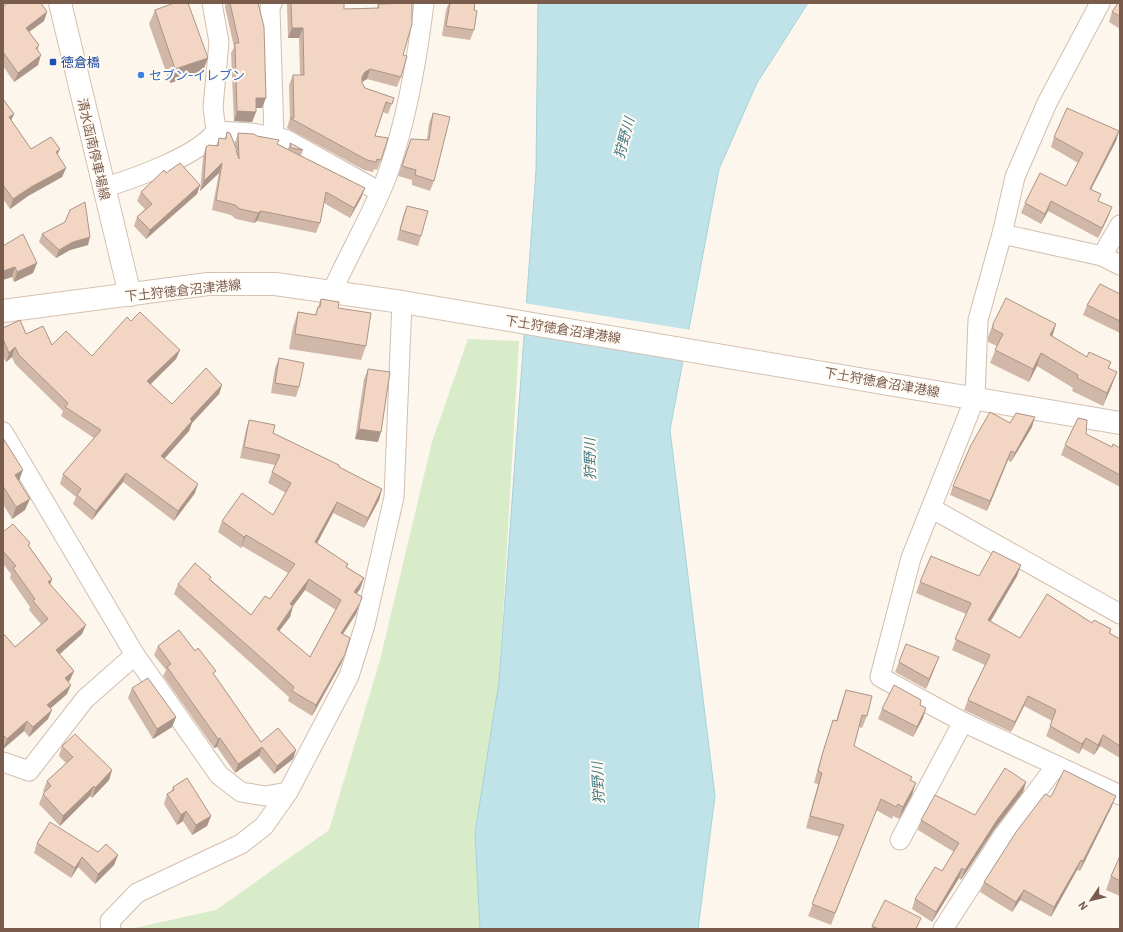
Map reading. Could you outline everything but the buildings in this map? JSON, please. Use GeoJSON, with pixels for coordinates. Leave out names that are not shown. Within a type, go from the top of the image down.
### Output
{"type":"FeatureCollection","features":[{"type":"Feature","properties":{"kind":"main road","name":"清水函南停車場線"},"geometry":{"type":"LineString","coordinates":[[60,3],[103,188],[130,295]]}},
{"type":"Feature","properties":{"kind":"main road","name":"下土狩徳倉沼津港線"},"geometry":{"type":"LineString","coordinates":[[3,311],[208,284],[250,282],[275,284],[411,303],[1120,423]]}},
{"type":"Feature","properties":{"kind":"street"},"geometry":{"type":"LineString","coordinates":[[103,188],[134,177],[185,154],[212,136],[216,131],[213,108],[219,42],[212,3]]}},
{"type":"Feature","properties":{"kind":"street"},"geometry":{"type":"LineString","coordinates":[[272,3],[270,8],[274,136]]}},
{"type":"Feature","properties":{"kind":"street"},"geometry":{"type":"LineString","coordinates":[[332,292],[380,192],[394,156],[409,102],[424,3]]}},
{"type":"Feature","properties":{"kind":"street"},"geometry":{"type":"LineString","coordinates":[[1100,3],[1047,103],[1018,170],[978,320],[975,398],[911,558],[880,677],[963,722],[1120,795]]}},
{"type":"Feature","properties":{"kind":"street"},"geometry":{"type":"LineString","coordinates":[[389,96],[409,102]]}},
{"type":"Feature","properties":{"kind":"street"},"geometry":{"type":"LineString","coordinates":[[216,131],[274,136],[301,147],[380,192]]}},
{"type":"Feature","properties":{"kind":"street"},"geometry":{"type":"LineString","coordinates":[[1102,256],[1120,225]]}},
{"type":"Feature","properties":{"kind":"street"},"geometry":{"type":"LineString","coordinates":[[1002,234],[1102,256],[1120,265]]}},
{"type":"Feature","properties":{"kind":"street"},"geometry":{"type":"LineString","coordinates":[[111,929],[110,921],[137,893],[241,844],[264,826],[288,792],[349,676],[365,625],[394,497],[411,303]]}},
{"type":"Feature","properties":{"kind":"street"},"geometry":{"type":"LineString","coordinates":[[3,432],[134,655],[219,775],[241,792],[266,796],[288,792]]}},
{"type":"Feature","properties":{"kind":"street"},"geometry":{"type":"LineString","coordinates":[[931,508],[1120,614]]}},
{"type":"Feature","properties":{"kind":"street"},"geometry":{"type":"LineString","coordinates":[[3,762],[30,772],[85,699],[134,655]]}},
{"type":"Feature","properties":{"kind":"street"},"geometry":{"type":"LineString","coordinates":[[900,840],[963,722]]}},
{"type":"Feature","properties":{"kind":"street"},"geometry":{"type":"LineString","coordinates":[[943,929],[1003,836],[1056,766]]}},
{"type":"Feature","properties":{"kind":"green space"},"geometry":{"type":"Polygon","coordinates":[[[468,339],[519,341],[499,682],[475,833],[480,929],[130,929],[216,910],[329,830],[380,660],[432,442],[468,339]]]}},
{"type":"Feature","properties":{"kind":"water","name":"狩野川"},"geometry":{"type":"Polygon","coordinates":[[[538,3],[808,3],[757,83],[719,169],[670,430],[715,796],[698,929],[480,929],[475,833],[499,682],[536,170],[538,3]]]}},
{"type":"Feature","properties":{"kind":"pier"},"geometry":{"type":"Polygon","coordinates":[[[524,303],[691,330],[685,360],[522,334],[524,303]]]}},
{"type":"Feature","properties":{"kind":"place","name":"徳倉橋"},"geometry":{"type":"Point","coordinates":[53,62]}},
{"type":"Feature","properties":{"kind":"place","name":"セブン-イレブン"},"geometry":{"type":"Point","coordinates":[141,75]}}]}
